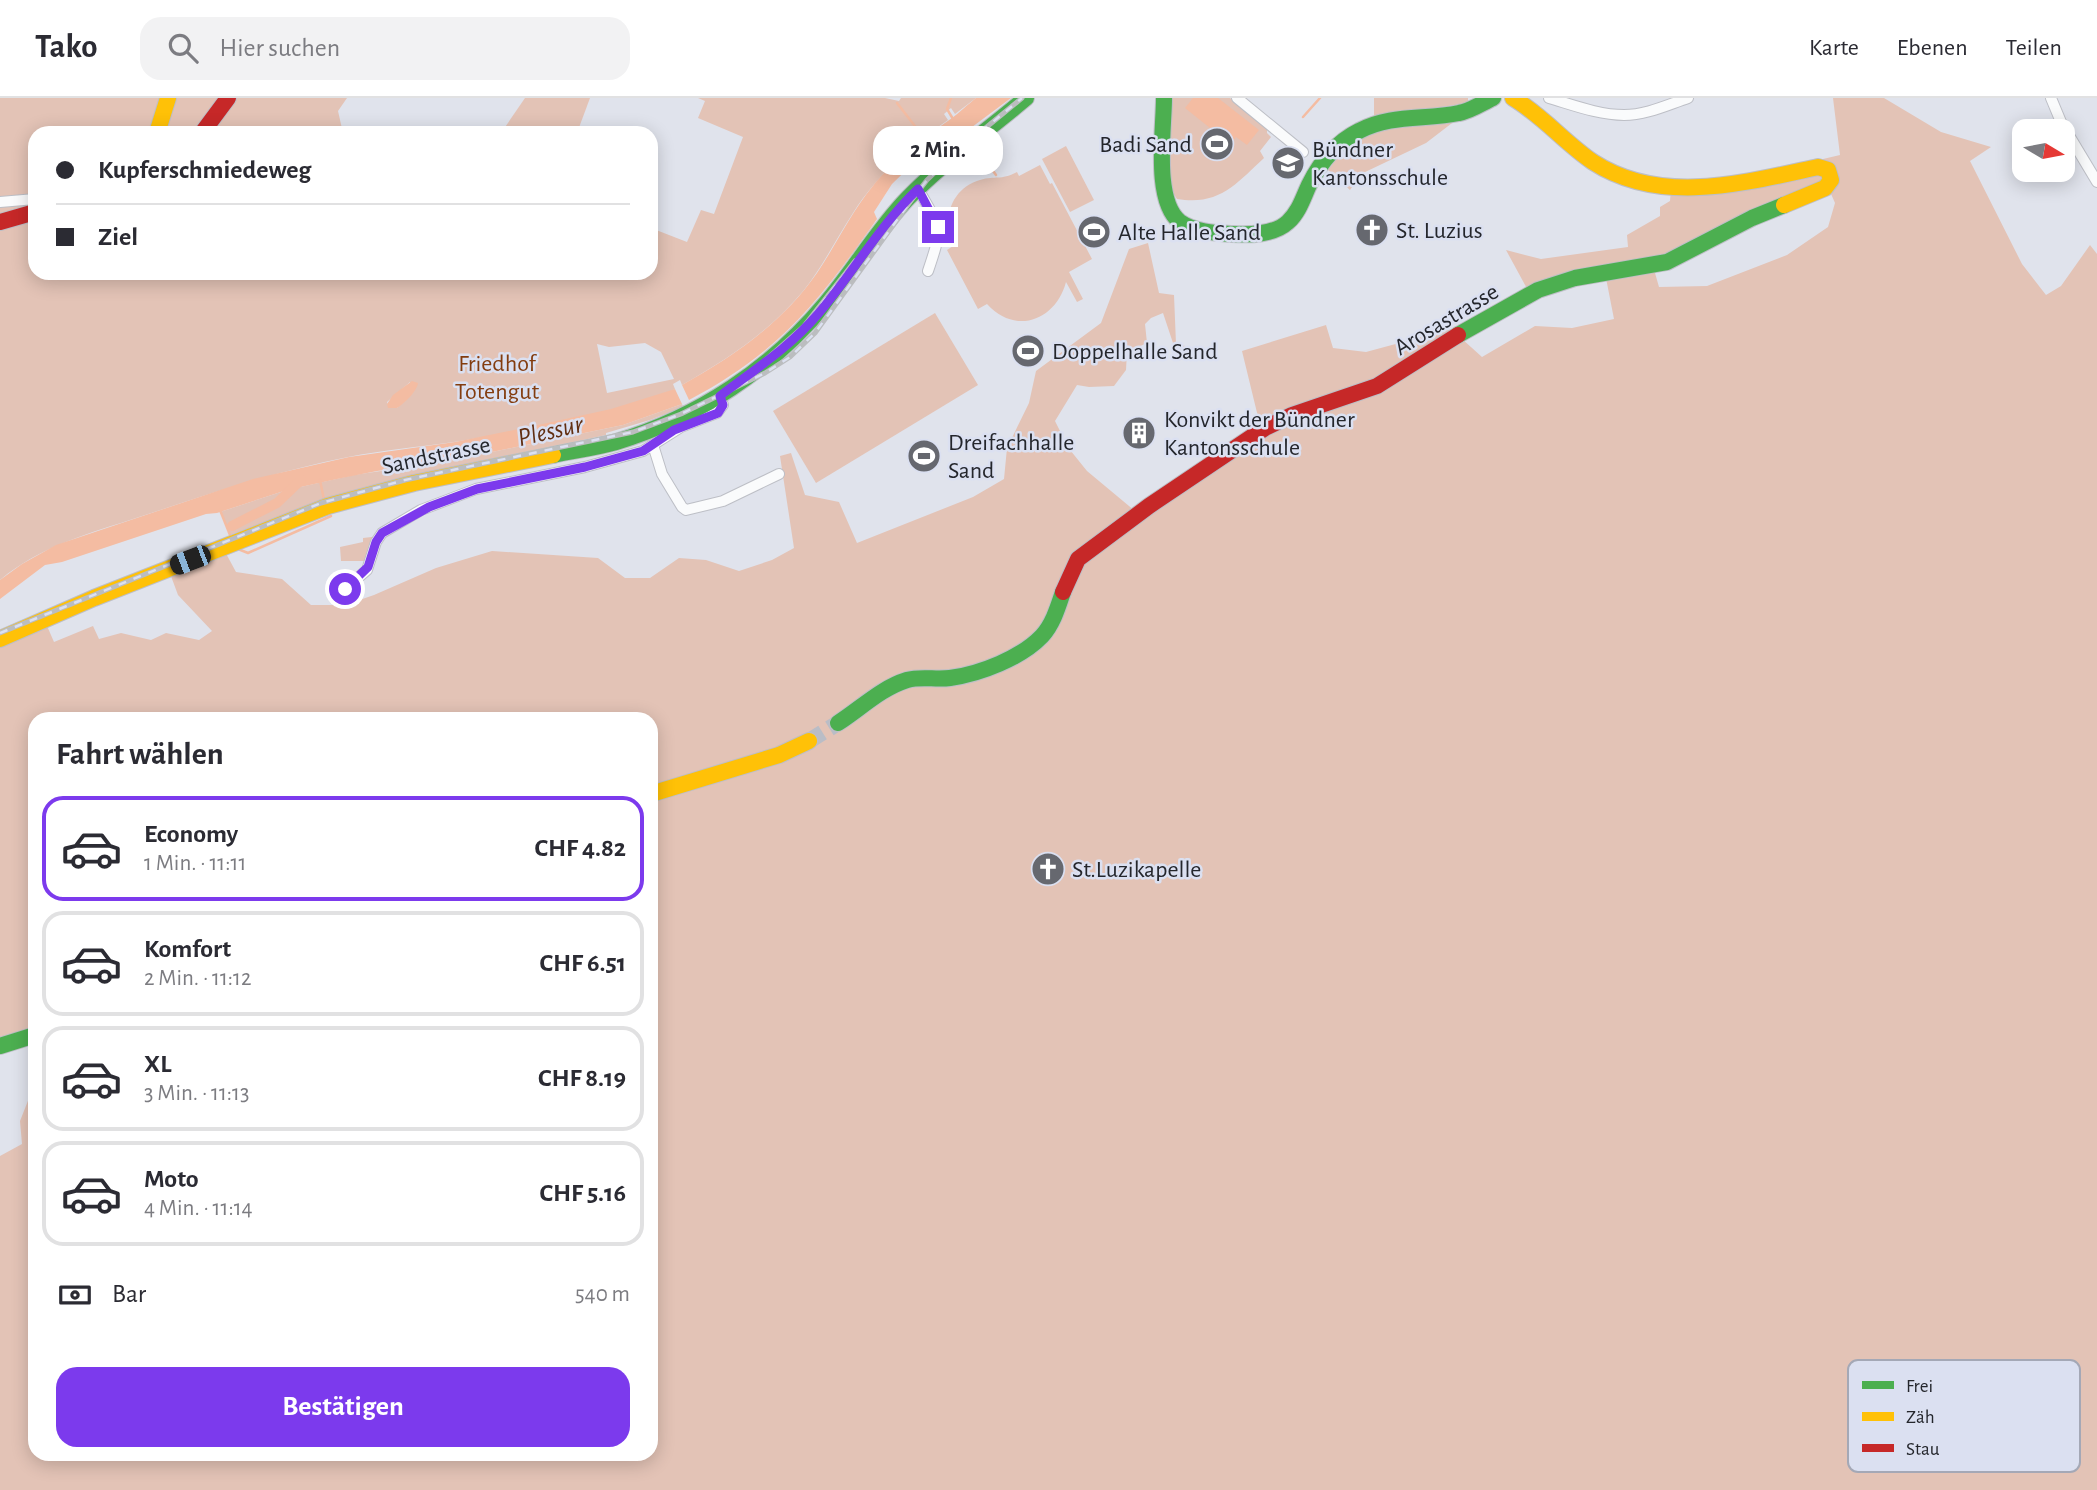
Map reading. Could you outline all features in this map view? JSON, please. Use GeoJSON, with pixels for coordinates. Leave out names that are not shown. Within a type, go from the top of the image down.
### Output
{"type":"FeatureCollection","features":[{"type":"Feature","properties":{"kind":"main road"},"geometry":{"type":"LineString","coordinates":[[159,126],[168,98]]}},
{"type":"Feature","properties":{"kind":"main road"},"geometry":{"type":"LineString","coordinates":[[207,126],[228,98]]}},
{"type":"Feature","properties":{"kind":"main road","name":"Sandstrasse"},"geometry":{"type":"LineString","coordinates":[[0,639],[94,598],[328,506],[422,481],[615,442],[680,417],[720,396],[765,365],[806,328],[883,227],[918,189],[1026,98]]}},
{"type":"Feature","properties":{"kind":"main road"},"geometry":{"type":"LineString","coordinates":[[1164,98],[1164,193],[1172,214],[1180,222],[1196,229],[1259,234],[1281,228],[1293,218],[1324,162],[1356,132],[1392,118],[1460,113],[1491,99]]}},
{"type":"Feature","properties":{"kind":"main road","name":"Arosastrasse"},"geometry":{"type":"LineString","coordinates":[[838,723],[902,682],[916,678],[962,676],[1023,651],[1042,636],[1051,624],[1071,569],[1078,559],[1149,506],[1275,422],[1377,386],[1446,342],[1538,290],[1575,278],[1667,262],[1745,222],[1825,188],[1832,180],[1828,170],[1818,167],[1754,181],[1677,188],[1644,185],[1621,177],[1592,161],[1523,100]]}},
{"type":"Feature","properties":{"kind":"main road"},"geometry":{"type":"LineString","coordinates":[[0,222],[28,214]]}},
{"type":"Feature","properties":{"kind":"main road"},"geometry":{"type":"LineString","coordinates":[[658,792],[779,755],[809,741]]}},
{"type":"Feature","properties":{"kind":"main road"},"geometry":{"type":"LineString","coordinates":[[0,1046],[28,1037]]}},
{"type":"Feature","properties":{"kind":"street"},"geometry":{"type":"LineString","coordinates":[[1237,98],[1303,152]]}},
{"type":"Feature","properties":{"kind":"street"},"geometry":{"type":"LineString","coordinates":[[1549,98],[1622,115],[1647,112],[1688,98]]}},
{"type":"Feature","properties":{"kind":"street"},"geometry":{"type":"LineString","coordinates":[[2051,98],[2061,122],[2097,182]]}},
{"type":"Feature","properties":{"kind":"street"},"geometry":{"type":"LineString","coordinates":[[918,189],[939,233],[928,271]]}},
{"type":"Feature","properties":{"kind":"street"},"geometry":{"type":"LineString","coordinates":[[0,202],[28,200]]}},
{"type":"Feature","properties":{"kind":"street"},"geometry":{"type":"LineString","coordinates":[[335,593],[345,589],[367,569],[376,542],[385,530],[429,507],[477,489],[585,467],[637,453],[688,423],[719,413],[723,405],[720,396]]}},
{"type":"Feature","properties":{"kind":"street"},"geometry":{"type":"LineString","coordinates":[[653,445],[663,478],[686,510],[723,501],[779,474]]}},
{"type":"Feature","properties":{"kind":"green space","name":"Friedhof Totengut"},"geometry":{"type":"Polygon","coordinates":[[[0,98],[347,98],[338,111],[341,126],[28,126],[28,280],[658,280],[658,231],[687,242],[701,210],[714,214],[743,137],[698,118],[705,101],[698,98],[885,98],[899,101],[901,98],[976,98],[955,114],[951,108],[944,114],[948,120],[884,173],[853,213],[811,281],[791,305],[748,343],[682,385],[680,380],[673,384],[675,389],[671,391],[619,408],[535,427],[361,455],[269,476],[66,542],[15,568],[0,580],[0,98]],[[645,343],[609,347],[597,344],[607,393],[674,379],[661,352],[645,343]],[[410,382],[387,402],[389,408],[397,408],[413,392],[410,382]]]}},
{"type":"Feature","properties":{"kind":"green space"},"geometry":{"type":"Polygon","coordinates":[[[525,98],[590,98],[580,126],[506,126],[525,98]]]}},
{"type":"Feature","properties":{"kind":"green space","name":"Badi Sand"},"geometry":{"type":"Polygon","coordinates":[[[1169,98],[1230,98],[1267,128],[1271,137],[1260,151],[1264,158],[1235,184],[1216,196],[1192,200],[1177,199],[1169,187],[1169,98]]]}},
{"type":"Feature","properties":{"kind":"green space"},"geometry":{"type":"Polygon","coordinates":[[[1374,98],[1468,98],[1468,103],[1374,117],[1374,98]]]}},
{"type":"Feature","properties":{"kind":"green space"},"geometry":{"type":"Polygon","coordinates":[[[1833,98],[1884,98],[1941,132],[1991,147],[1970,161],[2022,264],[2046,295],[2061,286],[2090,245],[2097,254],[2097,1490],[0,1490],[0,1156],[22,1144],[20,1121],[28,1101],[28,1461],[658,1461],[658,712],[28,712],[28,1037],[0,1046],[0,639],[44,619],[54,642],[93,626],[99,639],[121,633],[151,640],[166,633],[199,640],[212,631],[178,595],[168,568],[223,548],[236,572],[282,579],[311,605],[345,605],[436,568],[492,551],[598,558],[625,578],[650,578],[679,558],[706,560],[739,571],[772,560],[794,548],[780,456],[791,453],[805,495],[839,502],[857,543],[973,497],[1004,479],[1007,448],[1029,403],[1036,371],[1101,323],[1129,249],[1148,243],[1159,293],[1174,295],[1176,344],[1199,349],[1179,361],[1163,313],[1151,318],[1145,324],[1147,343],[1127,352],[1126,370],[1114,386],[1077,385],[1055,421],[1060,431],[1058,435],[1087,471],[1135,511],[1260,425],[1242,351],[1326,325],[1333,348],[1366,352],[1451,329],[1482,357],[1535,326],[1572,328],[1614,319],[1605,273],[1530,294],[1506,250],[1541,259],[1628,247],[1627,235],[1660,216],[1660,207],[1670,201],[1671,189],[1821,167],[1823,159],[1840,155],[1833,98]],[[1828,187],[1653,266],[1659,287],[1707,286],[1787,255],[1828,227],[1835,203],[1828,187]]]}},
{"type":"Feature","properties":{"kind":"green space"},"geometry":{"type":"Polygon","coordinates":[[[1440,119],[1441,123],[1456,120],[1426,143],[1361,174],[1350,190],[1328,170],[1352,144],[1377,130],[1440,119]]]}},
{"type":"Feature","properties":{"kind":"green space"},"geometry":{"type":"Polygon","coordinates":[[[1066,146],[1094,200],[1070,212],[1042,159],[1066,146]]]}},
{"type":"Feature","properties":{"kind":"green space"},"geometry":{"type":"Polygon","coordinates":[[[1040,165],[1092,259],[1069,272],[1083,299],[1077,302],[1066,282],[1054,306],[1034,319],[1022,321],[998,314],[987,304],[978,309],[947,250],[953,246],[948,226],[949,216],[956,198],[970,184],[1017,172],[1019,176],[1040,165]]]}},
{"type":"Feature","properties":{"kind":"green space"},"geometry":{"type":"Polygon","coordinates":[[[935,313],[978,385],[816,483],[773,411],[935,313]]]}},
{"type":"Feature","properties":{"kind":"green space"},"geometry":{"type":"Polygon","coordinates":[[[682,404],[683,407],[606,435],[370,486],[320,501],[230,535],[220,512],[287,490],[354,475],[448,461],[623,425],[682,404]]]}},
{"type":"Feature","properties":{"kind":"green space"},"geometry":{"type":"Polygon","coordinates":[[[380,536],[371,561],[341,561],[340,547],[363,542],[363,538],[380,536]]]}},
{"type":"Feature","properties":{"kind":"water"},"geometry":{"type":"Polygon","coordinates":[[[976,98],[1011,98],[968,130],[928,149],[892,184],[874,212],[877,219],[816,300],[749,363],[689,400],[682,385],[738,350],[773,323],[817,273],[857,208],[881,176],[910,149],[976,98]]]}},
{"type":"Feature","properties":{"kind":"water"},"geometry":{"type":"Polygon","coordinates":[[[1193,98],[1218,98],[1259,130],[1247,145],[1236,137],[1230,144],[1185,108],[1193,98]]]}},
{"type":"Feature","properties":{"kind":"water"},"geometry":{"type":"Polygon","coordinates":[[[412,381],[418,383],[410,397],[397,408],[388,408],[387,404],[393,395],[412,381]]]}},
{"type":"Feature","properties":{"kind":"water","name":"Plessur"},"geometry":{"type":"Polygon","coordinates":[[[675,389],[682,404],[623,425],[448,461],[337,479],[287,490],[217,513],[206,514],[62,562],[45,565],[0,599],[0,580],[56,545],[253,479],[349,457],[455,442],[538,425],[611,409],[675,389]]]}},
{"type":"Feature","properties":{"kind":"waterway"},"geometry":{"type":"LineString","coordinates":[[951,98],[947,109],[953,119]]}},
{"type":"Feature","properties":{"kind":"waterway"},"geometry":{"type":"LineString","coordinates":[[1303,117],[1320,98]]}},
{"type":"Feature","properties":{"kind":"waterway"},"geometry":{"type":"LineString","coordinates":[[897,103],[925,139]]}},
{"type":"Feature","properties":{"kind":"waterway"},"geometry":{"type":"LineString","coordinates":[[975,146],[996,175]]}},
{"type":"Feature","properties":{"kind":"waterway"},"geometry":{"type":"LineString","coordinates":[[232,526],[277,503],[301,480]]}},
{"type":"Feature","properties":{"kind":"waterway"},"geometry":{"type":"LineString","coordinates":[[320,480],[324,500]]}},
{"type":"Feature","properties":{"kind":"waterway"},"geometry":{"type":"LineString","coordinates":[[220,510],[230,535]]}},
{"type":"Feature","properties":{"kind":"waterway"},"geometry":{"type":"LineString","coordinates":[[238,549],[248,553],[331,516]]}},
{"type":"Feature","properties":{"kind":"tunnel"},"geometry":{"type":"LineString","coordinates":[[809,741],[838,723]]}},
{"type":"Feature","properties":{"kind":"railway"},"geometry":{"type":"LineString","coordinates":[[944,162],[1022,98]]}},
{"type":"Feature","properties":{"kind":"railway"},"geometry":{"type":"LineString","coordinates":[[0,633],[321,503],[405,480],[633,432],[681,414],[765,373],[790,357],[815,333],[910,202],[927,180],[951,157]]}},
{"type":"Feature","properties":{"kind":"railway"},"geometry":{"type":"LineString","coordinates":[[753,371],[804,326],[855,261]]}},
{"type":"Feature","properties":{"kind":"traffic: fast"},"geometry":{"type":"LineString","coordinates":[[553,455],[608,444],[647,432],[732,388],[782,349],[805,327],[847,277],[886,223],[922,184],[1026,98]]}},
{"type":"Feature","properties":{"kind":"traffic: fast"},"geometry":{"type":"LineString","coordinates":[[1164,98],[1163,182],[1172,212],[1180,222],[1198,230],[1246,234],[1269,232],[1288,222],[1324,161],[1336,147],[1359,131],[1383,122],[1463,112],[1493,98]]}},
{"type":"Feature","properties":{"kind":"traffic: fast"},"geometry":{"type":"LineString","coordinates":[[1458,335],[1538,290],[1575,278],[1667,262],[1752,218],[1784,205]]}},
{"type":"Feature","properties":{"kind":"traffic: fast"},"geometry":{"type":"LineString","coordinates":[[838,723],[897,684],[912,679],[950,678],[974,673],[1012,658],[1046,631],[1063,592]]}},
{"type":"Feature","properties":{"kind":"traffic: fast"},"geometry":{"type":"LineString","coordinates":[[0,1046],[28,1037]]}},
{"type":"Feature","properties":{"kind":"traffic: slow"},"geometry":{"type":"LineString","coordinates":[[159,126],[168,98]]}},
{"type":"Feature","properties":{"kind":"traffic: slow"},"geometry":{"type":"LineString","coordinates":[[1513,98],[1593,162],[1619,176],[1646,184],[1703,187],[1818,167],[1828,170],[1831,180],[1825,188],[1784,205]]}},
{"type":"Feature","properties":{"kind":"traffic: slow"},"geometry":{"type":"LineString","coordinates":[[0,639],[94,598],[328,506],[414,483],[553,455]]}},
{"type":"Feature","properties":{"kind":"traffic: slow"},"geometry":{"type":"LineString","coordinates":[[658,792],[779,755],[809,741]]}},
{"type":"Feature","properties":{"kind":"traffic: jam"},"geometry":{"type":"LineString","coordinates":[[207,126],[228,98]]}},
{"type":"Feature","properties":{"kind":"traffic: jam"},"geometry":{"type":"LineString","coordinates":[[0,222],[28,214]]}},
{"type":"Feature","properties":{"kind":"traffic: jam"},"geometry":{"type":"LineString","coordinates":[[1063,592],[1078,559],[1149,506],[1265,428],[1292,415],[1377,386],[1458,335]]}},
{"type":"Feature","properties":{"kind":"place","name":"Badi Sand"},"geometry":{"type":"Point","coordinates":[1217,144]}},
{"type":"Feature","properties":{"kind":"place","name":"Bündner Kantonsschule"},"geometry":{"type":"Point","coordinates":[1288,163]}},
{"type":"Feature","properties":{"kind":"place","name":"St. Luzius"},"geometry":{"type":"Point","coordinates":[1372,230]}},
{"type":"Feature","properties":{"kind":"place","name":"Alte Halle Sand"},"geometry":{"type":"Point","coordinates":[1094,232]}},
{"type":"Feature","properties":{"kind":"place","name":"Doppelhalle Sand"},"geometry":{"type":"Point","coordinates":[1028,351]}},
{"type":"Feature","properties":{"kind":"place","name":"Konvikt der Bündner Kantonsschule"},"geometry":{"type":"Point","coordinates":[1139,433]}},
{"type":"Feature","properties":{"kind":"place","name":"Dreifachhalle Sand"},"geometry":{"type":"Point","coordinates":[924,456]}},
{"type":"Feature","properties":{"kind":"place","name":"St.Luzikapelle"},"geometry":{"type":"Point","coordinates":[1048,869]}},
{"type":"Feature","properties":{"kind":"route"},"geometry":{"type":"LineString","coordinates":[[345,589],[368,567],[376,542],[382,533],[429,507],[477,489],[585,467],[637,453],[688,423],[718,413],[723,405],[720,396],[771,360],[806,328],[888,221],[918,189],[938,227]]}}]}
